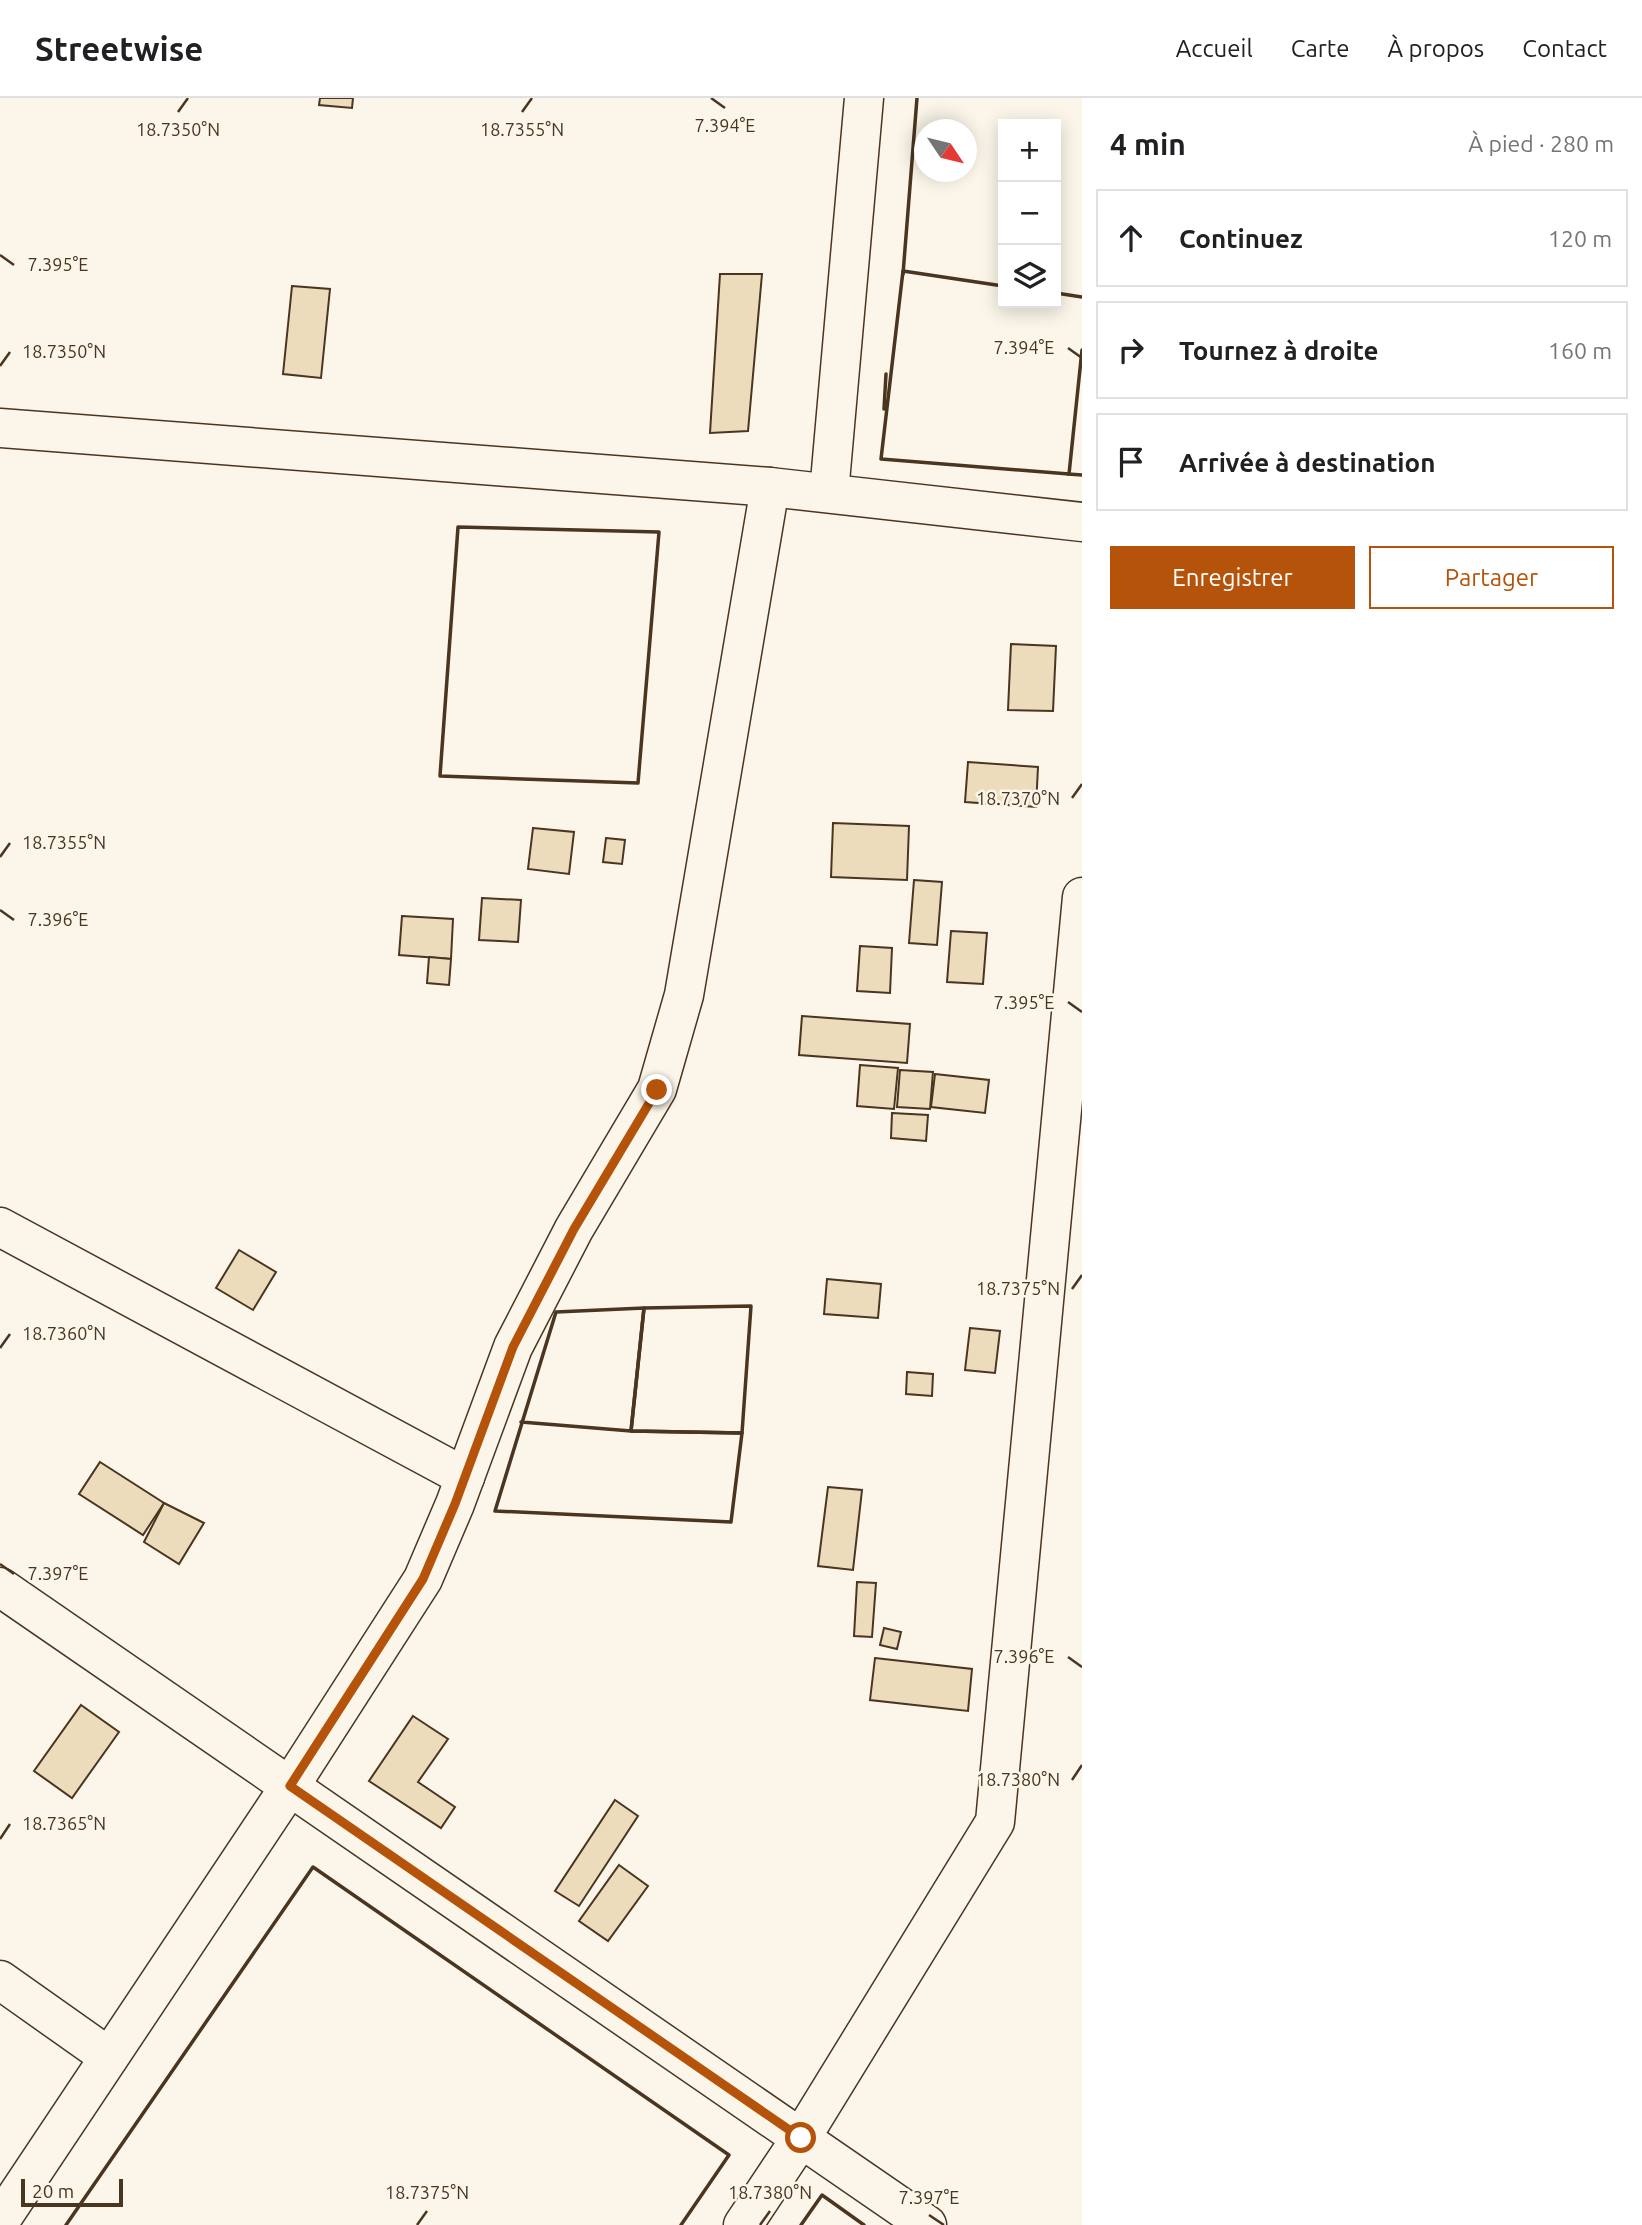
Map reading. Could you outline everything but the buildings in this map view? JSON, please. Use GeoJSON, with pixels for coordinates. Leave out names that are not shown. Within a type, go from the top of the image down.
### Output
{"type":"FeatureCollection","features":[{"type":"Feature","properties":{"kind":"street"},"geometry":{"type":"LineString","coordinates":[[829,493],[864,98]]}},
{"type":"Feature","properties":{"kind":"street"},"geometry":{"type":"LineString","coordinates":[[0,428],[770,487],[1082,522]]}},
{"type":"Feature","properties":{"kind":"street"},"geometry":{"type":"LineString","coordinates":[[0,2221],[290,1786],[423,1579],[465,1477],[513,1347],[574,1229],[657,1090],[684,995],[770,487]]}},
{"type":"Feature","properties":{"kind":"street"},"geometry":{"type":"LineString","coordinates":[[743,2225],[801,2138],[995,1822],[1082,897]]}},
{"type":"Feature","properties":{"kind":"street"},"geometry":{"type":"LineString","coordinates":[[0,1227],[465,1477]]}},
{"type":"Feature","properties":{"kind":"street"},"geometry":{"type":"LineString","coordinates":[[0,1587],[927,2225]]}},
{"type":"Feature","properties":{"kind":"street"},"geometry":{"type":"LineString","coordinates":[[0,1980],[109,2057]]}},
{"type":"Feature","properties":{"kind":"wall"},"geometry":{"type":"LineString","coordinates":[[903,274],[917,98]]}},
{"type":"Feature","properties":{"kind":"wall"},"geometry":{"type":"LineString","coordinates":[[998,285],[903,271],[881,459],[1069,474],[1082,350]]}},
{"type":"Feature","properties":{"kind":"wall"},"geometry":{"type":"LineString","coordinates":[[1061,294],[1082,297]]}},
{"type":"Feature","properties":{"kind":"wall"},"geometry":{"type":"LineString","coordinates":[[884,409],[886,374]]}},
{"type":"Feature","properties":{"kind":"wall"},"geometry":{"type":"LineString","coordinates":[[1068,474],[1082,475]]}},
{"type":"Feature","properties":{"kind":"wall"},"geometry":{"type":"LineString","coordinates":[[458,527],[659,532],[638,783],[440,776],[458,527]]}},
{"type":"Feature","properties":{"kind":"wall"},"geometry":{"type":"LineString","coordinates":[[751,1306],[742,1433],[631,1431],[644,1308],[751,1306]]}},
{"type":"Feature","properties":{"kind":"wall"},"geometry":{"type":"LineString","coordinates":[[521,1422],[631,1431],[644,1308],[556,1312],[495,1511],[731,1522],[742,1433],[631,1431],[521,1422]]}},
{"type":"Feature","properties":{"kind":"wall"},"geometry":{"type":"LineString","coordinates":[[66,2225],[313,1867],[729,2155],[681,2225]]}},
{"type":"Feature","properties":{"kind":"wall"},"geometry":{"type":"LineString","coordinates":[[801,2225],[822,2195],[864,2225]]}},
{"type":"Feature","properties":{"kind":"route"},"geometry":{"type":"LineString","coordinates":[[657,1090],[574,1229],[513,1347],[455,1504],[423,1579],[290,1786],[801,2138]]}}]}
